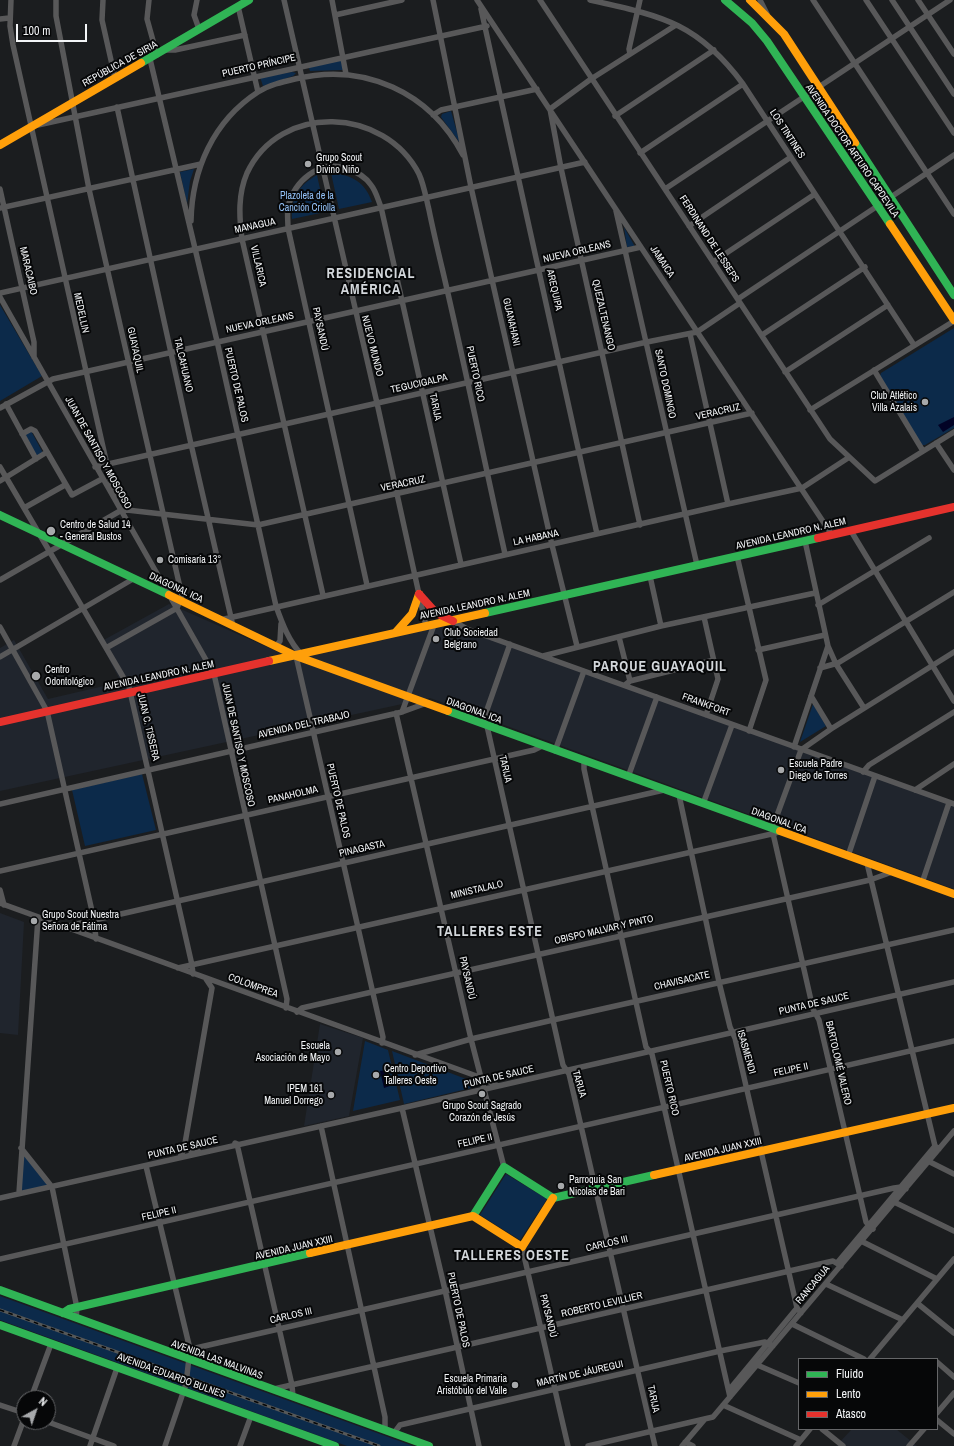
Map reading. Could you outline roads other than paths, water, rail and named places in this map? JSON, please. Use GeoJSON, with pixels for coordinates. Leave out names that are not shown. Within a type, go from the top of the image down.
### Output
{"type":"FeatureCollection","features":[{"type":"Feature","properties":{"kind":"main road","name":"REPÚBLICA DE SIRIA"},"geometry":{"type":"LineString","coordinates":[[1,142],[153,57],[249,0]]}},
{"type":"Feature","properties":{"kind":"main road","name":"AVENIDA DOCTOR ARTURO CAPDEVILA"},"geometry":{"type":"LineString","coordinates":[[725,0],[743,14],[761,34],[876,207],[954,320]]}},
{"type":"Feature","properties":{"kind":"main road","name":"AVENIDA DOCTOR ARTURO CAPDEVILA"},"geometry":{"type":"LineString","coordinates":[[750,0],[784,34],[954,295]]}},
{"type":"Feature","properties":{"kind":"main road","name":"AVENIDA LEANDRO N. ALEM"},"geometry":{"type":"LineString","coordinates":[[0,722],[954,507]]}},
{"type":"Feature","properties":{"kind":"main road","name":"DIAGONAL ICA"},"geometry":{"type":"LineString","coordinates":[[0,515],[169,596],[179,605],[220,620],[299,655],[424,704],[679,795],[772,831],[782,832],[954,894]]}},
{"type":"Feature","properties":{"kind":"main road"},"geometry":{"type":"LineString","coordinates":[[396,632],[412,614],[419,594],[436,612],[453,621]]}},
{"type":"Feature","properties":{"kind":"main road","name":"AVENIDA JUAN XXIII"},"geometry":{"type":"LineString","coordinates":[[553,1198],[954,1108]]}},
{"type":"Feature","properties":{"kind":"main road"},"geometry":{"type":"LineString","coordinates":[[504,1167],[553,1198],[522,1247],[473,1216],[504,1167]]}},
{"type":"Feature","properties":{"kind":"main road","name":"AVENIDA JUAN XXIII"},"geometry":{"type":"LineString","coordinates":[[63,1313],[77,1308],[174,1285],[473,1216]]}},
{"type":"Feature","properties":{"kind":"main road","name":"AVENIDA LAS MALVINAS"},"geometry":{"type":"LineString","coordinates":[[0,1290],[190,1361],[394,1432],[429,1446]]}},
{"type":"Feature","properties":{"kind":"main road","name":"AVENIDA EDUARDO BULNES"},"geometry":{"type":"LineString","coordinates":[[0,1325],[184,1391],[318,1443],[335,1446]]}},
{"type":"Feature","properties":{"kind":"street","name":"MEDELLIN"},"geometry":{"type":"LineString","coordinates":[[11,0],[9,18],[30,127],[115,502]]}},
{"type":"Feature","properties":{"kind":"street","name":"GUAYAQUIL"},"geometry":{"type":"LineString","coordinates":[[56,0],[56,16],[74,117],[162,514],[182,596],[179,605]]}},
{"type":"Feature","properties":{"kind":"street"},"geometry":{"type":"LineString","coordinates":[[103,0],[102,20],[115,78]]}},
{"type":"Feature","properties":{"kind":"street","name":"PUERTO DE PALOS"},"geometry":{"type":"LineString","coordinates":[[149,0],[147,13],[148,26],[160,98],[176,170],[217,341],[276,606],[281,622],[299,655],[313,732],[383,1037],[382,1043]]}},
{"type":"Feature","properties":{"kind":"street"},"geometry":{"type":"LineString","coordinates":[[197,0],[194,15],[199,29]]}},
{"type":"Feature","properties":{"kind":"street","name":"NUEVO MUNDO"},"geometry":{"type":"LineString","coordinates":[[284,0],[321,168],[377,403],[414,575],[430,625]]}},
{"type":"Feature","properties":{"kind":"street"},"geometry":{"type":"LineString","coordinates":[[332,0],[344,56],[346,74]]}},
{"type":"Feature","properties":{"kind":"street"},"geometry":{"type":"LineString","coordinates":[[335,15],[402,0]]}},
{"type":"Feature","properties":{"kind":"street","name":"GUANAHANI"},"geometry":{"type":"LineString","coordinates":[[433,0],[456,107],[471,187],[552,545],[577,646]]}},
{"type":"Feature","properties":{"kind":"street","name":"FERDINAND DE LESSEPS"},"geometry":{"type":"LineString","coordinates":[[540,0],[615,116],[830,439],[872,480],[877,481],[923,451]]}},
{"type":"Feature","properties":{"kind":"street","name":"LOS TINTINES"},"geometry":{"type":"LineString","coordinates":[[590,0],[637,11],[676,24],[691,32],[714,50],[743,84],[865,267],[914,344]]}},
{"type":"Feature","properties":{"kind":"street"},"geometry":{"type":"LineString","coordinates":[[630,54],[629,49],[640,0]]}},
{"type":"Feature","properties":{"kind":"street"},"geometry":{"type":"LineString","coordinates":[[760,0],[767,16]]}},
{"type":"Feature","properties":{"kind":"street"},"geometry":{"type":"LineString","coordinates":[[812,0],[954,214]]}},
{"type":"Feature","properties":{"kind":"street"},"geometry":{"type":"LineString","coordinates":[[866,0],[954,133]]}},
{"type":"Feature","properties":{"kind":"street"},"geometry":{"type":"LineString","coordinates":[[892,0],[954,94]]}},
{"type":"Feature","properties":{"kind":"street"},"geometry":{"type":"LineString","coordinates":[[918,0],[954,54]]}},
{"type":"Feature","properties":{"kind":"street"},"geometry":{"type":"LineString","coordinates":[[665,189],[950,0]]}},
{"type":"Feature","properties":{"kind":"street","name":"JAMAICA"},"geometry":{"type":"LineString","coordinates":[[479,2],[832,535]]}},
{"type":"Feature","properties":{"kind":"street","name":"AREQUIPA"},"geometry":{"type":"LineString","coordinates":[[479,2],[502,96],[518,177],[598,534]]}},
{"type":"Feature","properties":{"kind":"street"},"geometry":{"type":"LineString","coordinates":[[238,6],[258,92]]}},
{"type":"Feature","properties":{"kind":"street"},"geometry":{"type":"LineString","coordinates":[[0,19],[9,18]]}},
{"type":"Feature","properties":{"kind":"street","name":"PUERTO PRÍNCIPE"},"geometry":{"type":"LineString","coordinates":[[30,127],[344,56],[485,26],[492,23]]}},
{"type":"Feature","properties":{"kind":"street"},"geometry":{"type":"LineString","coordinates":[[550,109],[591,79],[676,24]]}},
{"type":"Feature","properties":{"kind":"street"},"geometry":{"type":"LineString","coordinates":[[165,50],[175,50],[245,35]]}},
{"type":"Feature","properties":{"kind":"street"},"geometry":{"type":"LineString","coordinates":[[615,116],[714,50]]}},
{"type":"Feature","properties":{"kind":"street"},"geometry":{"type":"LineString","coordinates":[[191,232],[192,193],[200,164],[214,137],[224,123],[258,92],[270,86],[301,78],[332,73],[346,74],[371,78],[396,87],[433,115],[455,142],[466,162]]}},
{"type":"Feature","properties":{"kind":"street"},"geometry":{"type":"LineString","coordinates":[[640,153],[743,84]]}},
{"type":"Feature","properties":{"kind":"street"},"geometry":{"type":"LineString","coordinates":[[433,115],[438,111],[536,89]]}},
{"type":"Feature","properties":{"kind":"street","name":"TALCAHUANO"},"geometry":{"type":"LineString","coordinates":[[117,107],[134,179],[170,352],[230,617],[234,626]]}},
{"type":"Feature","properties":{"kind":"street","name":"QUEZALTENANGO"},"geometry":{"type":"LineString","coordinates":[[550,109],[561,168],[640,525]]}},
{"type":"Feature","properties":{"kind":"street","name":"VILLARICA"},"geometry":{"type":"LineString","coordinates":[[323,595],[242,239],[239,220],[240,201],[244,182],[252,164],[263,150],[276,138],[291,130],[312,123],[332,121],[347,122],[361,125],[383,136],[396,145],[420,176],[426,198]]}},
{"type":"Feature","properties":{"kind":"street","name":"TEGUCIGALPA"},"geometry":{"type":"LineString","coordinates":[[95,467],[191,444],[697,332],[840,231],[954,155]]}},
{"type":"Feature","properties":{"kind":"street"},"geometry":{"type":"LineString","coordinates":[[689,226],[791,157]]}},
{"type":"Feature","properties":{"kind":"street","name":"MANAGUA"},"geometry":{"type":"LineString","coordinates":[[0,293],[585,162]]}},
{"type":"Feature","properties":{"kind":"street"},"geometry":{"type":"LineString","coordinates":[[2,208],[200,164]]}},
{"type":"Feature","properties":{"kind":"street"},"geometry":{"type":"LineString","coordinates":[[321,168],[337,166],[356,172],[371,185],[381,207]]}},
{"type":"Feature","properties":{"kind":"street","name":"PAYSANDÚ"},"geometry":{"type":"LineString","coordinates":[[321,168],[307,176],[295,190],[288,208],[288,228],[367,585]]}},
{"type":"Feature","properties":{"kind":"street","name":"MARACAIBO"},"geometry":{"type":"LineString","coordinates":[[0,189],[2,208],[34,342],[34,357]]}},
{"type":"Feature","properties":{"kind":"street"},"geometry":{"type":"LineString","coordinates":[[713,262],[815,194]]}},
{"type":"Feature","properties":{"kind":"street","name":"PUERTO RICO"},"geometry":{"type":"LineString","coordinates":[[426,198],[448,290],[505,554]]}},
{"type":"Feature","properties":{"kind":"street","name":"TARIJA"},"geometry":{"type":"LineString","coordinates":[[381,207],[461,564]]}},
{"type":"Feature","properties":{"kind":"street","name":"SANTO DOMINGO"},"geometry":{"type":"LineString","coordinates":[[615,207],[697,565]]}},
{"type":"Feature","properties":{"kind":"street","name":"NUEVA ORLEANS"},"geometry":{"type":"LineString","coordinates":[[0,408],[48,381],[85,371],[641,247]]}},
{"type":"Feature","properties":{"kind":"street"},"geometry":{"type":"LineString","coordinates":[[762,335],[865,267]]}},
{"type":"Feature","properties":{"kind":"street","name":"JUAN DE SANTISO Y MOSCOSO"},"geometry":{"type":"LineString","coordinates":[[0,297],[169,596]]}},
{"type":"Feature","properties":{"kind":"street"},"geometry":{"type":"LineString","coordinates":[[785,372],[888,304]]}},
{"type":"Feature","properties":{"kind":"street"},"geometry":{"type":"LineString","coordinates":[[810,410],[954,320]]}},
{"type":"Feature","properties":{"kind":"street"},"geometry":{"type":"LineString","coordinates":[[690,334],[728,504]]}},
{"type":"Feature","properties":{"kind":"street"},"geometry":{"type":"LineString","coordinates":[[874,370],[923,451],[954,432]]}},
{"type":"Feature","properties":{"kind":"street"},"geometry":{"type":"LineString","coordinates":[[6,404],[36,459]]}},
{"type":"Feature","properties":{"kind":"street","name":"VERACRUZ"},"geometry":{"type":"LineString","coordinates":[[120,511],[128,510],[258,525],[396,495],[752,413]]}},
{"type":"Feature","properties":{"kind":"street"},"geometry":{"type":"LineString","coordinates":[[22,434],[30,429],[35,431],[72,495],[102,479]]}},
{"type":"Feature","properties":{"kind":"street"},"geometry":{"type":"LineString","coordinates":[[936,443],[954,470]]}},
{"type":"Feature","properties":{"kind":"street"},"geometry":{"type":"LineString","coordinates":[[0,481],[47,452]]}},
{"type":"Feature","properties":{"kind":"street","name":"LA HABANA"},"geometry":{"type":"LineString","coordinates":[[220,620],[367,585],[552,545],[802,488],[848,458]]}},
{"type":"Feature","properties":{"kind":"street","name":"JUAN C. TISSERA"},"geometry":{"type":"LineString","coordinates":[[0,467],[131,692],[193,974]]}},
{"type":"Feature","properties":{"kind":"street"},"geometry":{"type":"LineString","coordinates":[[24,508],[65,485]]}},
{"type":"Feature","properties":{"kind":"street"},"geometry":{"type":"LineString","coordinates":[[0,580],[120,511]]}},
{"type":"Feature","properties":{"kind":"street"},"geometry":{"type":"LineString","coordinates":[[851,530],[954,701]]}},
{"type":"Feature","properties":{"kind":"street"},"geometry":{"type":"LineString","coordinates":[[818,605],[929,538]]}},
{"type":"Feature","properties":{"kind":"street"},"geometry":{"type":"LineString","coordinates":[[804,541],[828,646],[836,664],[864,708]]}},
{"type":"Feature","properties":{"kind":"street"},"geometry":{"type":"LineString","coordinates":[[737,556],[766,683],[749,731]]}},
{"type":"Feature","properties":{"kind":"street"},"geometry":{"type":"LineString","coordinates":[[650,576],[661,626]]}},
{"type":"Feature","properties":{"kind":"street"},"geometry":{"type":"LineString","coordinates":[[0,657],[133,579]]}},
{"type":"Feature","properties":{"kind":"street"},"geometry":{"type":"LineString","coordinates":[[820,668],[836,664],[954,592]]}},
{"type":"Feature","properties":{"kind":"street"},"geometry":{"type":"LineString","coordinates":[[543,656],[577,646],[661,626],[815,593]]}},
{"type":"Feature","properties":{"kind":"street"},"geometry":{"type":"LineString","coordinates":[[106,648],[179,605]]}},
{"type":"Feature","properties":{"kind":"street","name":"JUAN DE SANTISO Y MOSCOSO"},"geometry":{"type":"LineString","coordinates":[[179,605],[214,674],[244,816],[287,999],[286,1008]]}},
{"type":"Feature","properties":{"kind":"street"},"geometry":{"type":"LineString","coordinates":[[704,617],[718,679],[706,715]]}},
{"type":"Feature","properties":{"kind":"street","name":"FRANKFORT"},"geometry":{"type":"LineString","coordinates":[[453,621],[468,629],[952,804]]}},
{"type":"Feature","properties":{"kind":"street","name":"PUERTO DE PALOS"},"geometry":{"type":"LineString","coordinates":[[278,645],[281,622]]}},
{"type":"Feature","properties":{"kind":"street"},"geometry":{"type":"LineString","coordinates":[[399,712],[407,697],[430,625]]}},
{"type":"Feature","properties":{"kind":"street"},"geometry":{"type":"LineString","coordinates":[[0,627],[46,712],[94,920],[96,939]]}},
{"type":"Feature","properties":{"kind":"street"},"geometry":{"type":"LineString","coordinates":[[758,650],[825,636]]}},
{"type":"Feature","properties":{"kind":"street"},"geometry":{"type":"LineString","coordinates":[[619,637],[630,681]]}},
{"type":"Feature","properties":{"kind":"street"},"geometry":{"type":"LineString","coordinates":[[278,645],[290,639]]}},
{"type":"Feature","properties":{"kind":"street"},"geometry":{"type":"LineString","coordinates":[[484,725],[510,644]]}},
{"type":"Feature","properties":{"kind":"street"},"geometry":{"type":"LineString","coordinates":[[794,747],[828,646]]}},
{"type":"Feature","properties":{"kind":"street"},"geometry":{"type":"LineString","coordinates":[[772,831],[801,750],[831,729],[954,652]]}},
{"type":"Feature","properties":{"kind":"street"},"geometry":{"type":"LineString","coordinates":[[625,685],[630,681],[714,660]]}},
{"type":"Feature","properties":{"kind":"street"},"geometry":{"type":"LineString","coordinates":[[555,751],[584,671]]}},
{"type":"Feature","properties":{"kind":"street"},"geometry":{"type":"LineString","coordinates":[[812,696],[831,729]]}},
{"type":"Feature","properties":{"kind":"street"},"geometry":{"type":"LineString","coordinates":[[628,777],[657,697]]}},
{"type":"Feature","properties":{"kind":"street","name":"AVENIDA DEL TRABAJO"},"geometry":{"type":"LineString","coordinates":[[0,804],[399,712],[424,704]]}},
{"type":"Feature","properties":{"kind":"street","name":"PAYSANDÚ"},"geometry":{"type":"LineString","coordinates":[[399,712],[425,844],[471,1039],[485,1089],[497,1145],[504,1167]]}},
{"type":"Feature","properties":{"kind":"street"},"geometry":{"type":"LineString","coordinates":[[863,772],[869,765],[954,712]]}},
{"type":"Feature","properties":{"kind":"street"},"geometry":{"type":"LineString","coordinates":[[703,804],[732,724]]}},
{"type":"Feature","properties":{"kind":"street","name":"TARIJA"},"geometry":{"type":"LineString","coordinates":[[484,725],[563,1065],[569,1074],[655,1446]]}},
{"type":"Feature","properties":{"kind":"street","name":"PANAHOLMA"},"geometry":{"type":"LineString","coordinates":[[0,871],[534,750],[542,746]]}},
{"type":"Feature","properties":{"kind":"street","name":"PUERTO RICO"},"geometry":{"type":"LineString","coordinates":[[584,761],[584,769],[592,806],[646,1047],[652,1054],[677,1170],[730,1397]]}},
{"type":"Feature","properties":{"kind":"street"},"geometry":{"type":"LineString","coordinates":[[915,790],[954,764]]}},
{"type":"Feature","properties":{"kind":"street"},"geometry":{"type":"LineString","coordinates":[[848,856],[875,776]]}},
{"type":"Feature","properties":{"kind":"street","name":"PINAGASTA"},"geometry":{"type":"LineString","coordinates":[[64,927],[342,862],[664,790]]}},
{"type":"Feature","properties":{"kind":"street","name":"ISASMENDI"},"geometry":{"type":"LineString","coordinates":[[679,795],[719,982],[732,1032],[735,1038],[797,1308],[801,1313]]}},
{"type":"Feature","properties":{"kind":"street"},"geometry":{"type":"LineString","coordinates":[[922,883],[952,804]]}},
{"type":"Feature","properties":{"kind":"street","name":"MINISTALALO"},"geometry":{"type":"LineString","coordinates":[[178,968],[690,852],[772,831]]}},
{"type":"Feature","properties":{"kind":"street","name":"BARTOLOMÉ VALERO"},"geometry":{"type":"LineString","coordinates":[[772,831],[802,963],[819,1020],[860,1197],[870,1227]]}},
{"type":"Feature","properties":{"kind":"street"},"geometry":{"type":"LineString","coordinates":[[867,863],[937,1148]]}},
{"type":"Feature","properties":{"kind":"street","name":"OBISPO MALVAR Y PINTO"},"geometry":{"type":"LineString","coordinates":[[298,1012],[302,1008],[456,974],[704,916],[870,880],[892,872]]}},
{"type":"Feature","properties":{"kind":"street"},"geometry":{"type":"LineString","coordinates":[[0,890],[2,904]]}},
{"type":"Feature","properties":{"kind":"street","name":"COLOMPREA"},"geometry":{"type":"LineString","coordinates":[[2,904],[415,1055],[482,1078],[498,1086]]}},
{"type":"Feature","properties":{"kind":"street"},"geometry":{"type":"LineString","coordinates":[[19,1194],[21,1148],[30,1053],[38,918]]}},
{"type":"Feature","properties":{"kind":"street","name":"CHAVISACATE"},"geometry":{"type":"LineString","coordinates":[[415,1055],[471,1039],[802,963],[954,930]]}},
{"type":"Feature","properties":{"kind":"street"},"geometry":{"type":"LineString","coordinates":[[180,1157],[186,1143],[212,988],[205,978]]}},
{"type":"Feature","properties":{"kind":"street","name":"PUNTA DE SAUCE"},"geometry":{"type":"LineString","coordinates":[[0,1198],[954,982]]}},
{"type":"Feature","properties":{"kind":"street"},"geometry":{"type":"LineString","coordinates":[[212,988],[221,984]]}},
{"type":"Feature","properties":{"kind":"street","name":"FELIPE II"},"geometry":{"type":"LineString","coordinates":[[0,1259],[954,1041]]}},
{"type":"Feature","properties":{"kind":"street","name":"PUERTO DE PALOS"},"geometry":{"type":"LineString","coordinates":[[402,1108],[445,1290],[479,1446]]}},
{"type":"Feature","properties":{"kind":"street"},"geometry":{"type":"LineString","coordinates":[[320,1126],[385,1417],[385,1429]]}},
{"type":"Feature","properties":{"kind":"street"},"geometry":{"type":"LineString","coordinates":[[937,1148],[954,1131]]}},
{"type":"Feature","properties":{"kind":"street"},"geometry":{"type":"LineString","coordinates":[[186,1143],[188,1149],[192,1152],[231,1142],[237,1144],[292,1386],[293,1397]]}},
{"type":"Feature","properties":{"kind":"street"},"geometry":{"type":"LineString","coordinates":[[21,1148],[52,1187],[77,1308],[76,1318]]}},
{"type":"Feature","properties":{"kind":"street","name":"RANCAGUA"},"geometry":{"type":"LineString","coordinates":[[770,1344],[792,1324],[826,1284],[859,1240],[937,1148]]}},
{"type":"Feature","properties":{"kind":"street"},"geometry":{"type":"LineString","coordinates":[[927,1160],[954,1174]]}},
{"type":"Feature","properties":{"kind":"street"},"geometry":{"type":"LineString","coordinates":[[146,1166],[190,1349],[190,1361],[184,1391],[165,1446]]}},
{"type":"Feature","properties":{"kind":"street","name":"CARLOS III"},"geometry":{"type":"LineString","coordinates":[[171,1354],[610,1252],[903,1188]]}},
{"type":"Feature","properties":{"kind":"street"},"geometry":{"type":"LineString","coordinates":[[893,1201],[954,1231]]}},
{"type":"Feature","properties":{"kind":"street"},"geometry":{"type":"LineString","coordinates":[[859,1240],[937,1279]]}},
{"type":"Feature","properties":{"kind":"street","name":"PAYSANDÚ"},"geometry":{"type":"LineString","coordinates":[[522,1247],[568,1446]]}},
{"type":"Feature","properties":{"kind":"street"},"geometry":{"type":"LineString","coordinates":[[871,1358],[954,1259]]}},
{"type":"Feature","properties":{"kind":"street","name":"ROBERTO LEVILLIER"},"geometry":{"type":"LineString","coordinates":[[272,1390],[833,1261],[839,1265]]}},
{"type":"Feature","properties":{"kind":"street"},"geometry":{"type":"LineString","coordinates":[[826,1284],[903,1320]]}},
{"type":"Feature","properties":{"kind":"street"},"geometry":{"type":"LineString","coordinates":[[917,1303],[954,1333]]}},
{"type":"Feature","properties":{"kind":"street","name":"RANCAGUA"},"geometry":{"type":"LineString","coordinates":[[684,1444],[705,1419],[714,1417],[797,1308]]}},
{"type":"Feature","properties":{"kind":"street"},"geometry":{"type":"LineString","coordinates":[[792,1324],[862,1358]]}},
{"type":"Feature","properties":{"kind":"street"},"geometry":{"type":"LineString","coordinates":[[34,1390],[50,1344]]}},
{"type":"Feature","properties":{"kind":"street","name":"MARTÍN DE JÁUREGUI"},"geometry":{"type":"LineString","coordinates":[[394,1432],[400,1425],[470,1408],[720,1351],[770,1344]]}},
{"type":"Feature","properties":{"kind":"street"},"geometry":{"type":"LineString","coordinates":[[755,1363],[798,1383]]}},
{"type":"Feature","properties":{"kind":"street","name":"RANCAGUA"},"geometry":{"type":"LineString","coordinates":[[729,1390],[755,1363]]}},
{"type":"Feature","properties":{"kind":"street"},"geometry":{"type":"LineString","coordinates":[[938,1363],[954,1377]]}},
{"type":"Feature","properties":{"kind":"street"},"geometry":{"type":"LineString","coordinates":[[90,1446],[117,1368]]}},
{"type":"Feature","properties":{"kind":"street"},"geometry":{"type":"LineString","coordinates":[[938,1413],[954,1393]]}},
{"type":"Feature","properties":{"kind":"street"},"geometry":{"type":"LineString","coordinates":[[0,1405],[16,1410]]}},
{"type":"Feature","properties":{"kind":"street"},"geometry":{"type":"LineString","coordinates":[[723,1405],[801,1440]]}},
{"type":"Feature","properties":{"kind":"street"},"geometry":{"type":"LineString","coordinates":[[240,1446],[251,1416]]}},
{"type":"Feature","properties":{"kind":"street"},"geometry":{"type":"LineString","coordinates":[[588,1446],[651,1433],[705,1419]]}},
{"type":"Feature","properties":{"kind":"street"},"geometry":{"type":"LineString","coordinates":[[938,1421],[954,1434]]}},
{"type":"Feature","properties":{"kind":"street"},"geometry":{"type":"LineString","coordinates":[[56,1425],[114,1446]]}},
{"type":"Feature","properties":{"kind":"street"},"geometry":{"type":"LineString","coordinates":[[14,1446],[20,1430]]}},
{"type":"Feature","properties":{"kind":"street"},"geometry":{"type":"LineString","coordinates":[[796,1446],[809,1430]]}},
{"type":"Feature","properties":{"kind":"street"},"geometry":{"type":"LineString","coordinates":[[823,1430],[843,1446]]}},
{"type":"Feature","properties":{"kind":"street"},"geometry":{"type":"LineString","coordinates":[[909,1446],[923,1430]]}},
{"type":"Feature","properties":{"kind":"street"},"geometry":{"type":"LineString","coordinates":[[684,1444],[693,1446]]}},
{"type":"Feature","properties":{"kind":"railway"},"geometry":{"type":"LineString","coordinates":[[0,1310],[379,1446]]}},
{"type":"Feature","properties":{"kind":"place","name":"Grupo Scout Divino Niño"},"geometry":{"type":"Point","coordinates":[308,164]}},
{"type":"Feature","properties":{"kind":"place","name":"Club Atlético Villa Azalais"},"geometry":{"type":"Point","coordinates":[925,402]}},
{"type":"Feature","properties":{"kind":"place","name":"Centro de Salud 14 - General Bustos"},"geometry":{"type":"Point","coordinates":[51,531]}},
{"type":"Feature","properties":{"kind":"place","name":"Comisaría 13°"},"geometry":{"type":"Point","coordinates":[160,560]}},
{"type":"Feature","properties":{"kind":"place","name":"Club Sociedad Belgrano"},"geometry":{"type":"Point","coordinates":[436,639]}},
{"type":"Feature","properties":{"kind":"place","name":"Centro Odontológico"},"geometry":{"type":"Point","coordinates":[36,676]}},
{"type":"Feature","properties":{"kind":"place","name":"Escuela Padre Diego de Torres"},"geometry":{"type":"Point","coordinates":[781,770]}},
{"type":"Feature","properties":{"kind":"place","name":"Grupo Scout Nuestra Señora de Fátima"},"geometry":{"type":"Point","coordinates":[34,921]}},
{"type":"Feature","properties":{"kind":"place","name":"Escuela Asociación de Mayo"},"geometry":{"type":"Point","coordinates":[338,1052]}},
{"type":"Feature","properties":{"kind":"place","name":"Centro Deportivo Talleres Oeste"},"geometry":{"type":"Point","coordinates":[376,1075]}},
{"type":"Feature","properties":{"kind":"place","name":"Grupo Scout Sagrado Corazón de Jesús"},"geometry":{"type":"Point","coordinates":[482,1094]}},
{"type":"Feature","properties":{"kind":"place","name":"IPEM 161 Manuel Dorrego"},"geometry":{"type":"Point","coordinates":[331,1095]}},
{"type":"Feature","properties":{"kind":"place","name":"Parroquia San Nicolas de Bari"},"geometry":{"type":"Point","coordinates":[561,1186]}},
{"type":"Feature","properties":{"kind":"place","name":"Escuela Primaria Aristóbulo del Valle"},"geometry":{"type":"Point","coordinates":[515,1385]}},
{"type":"Feature","properties":{"kind":"district","name":"RESIDENCIAL AMÉRICA"},"geometry":{"type":"Point","coordinates":[371,282]}},
{"type":"Feature","properties":{"kind":"district","name":"PARQUE GUAYAQUIL"},"geometry":{"type":"Point","coordinates":[660,667]}},
{"type":"Feature","properties":{"kind":"district","name":"TALLERES ESTE"},"geometry":{"type":"Point","coordinates":[490,932]}},
{"type":"Feature","properties":{"kind":"district","name":"TALLERES OESTE"},"geometry":{"type":"Point","coordinates":[512,1256]}},
{"type":"Feature","properties":{"kind":"park label","name":"Plazoleta de la Canción Criolla"},"geometry":{"type":"Point","coordinates":[307,202]}}]}
